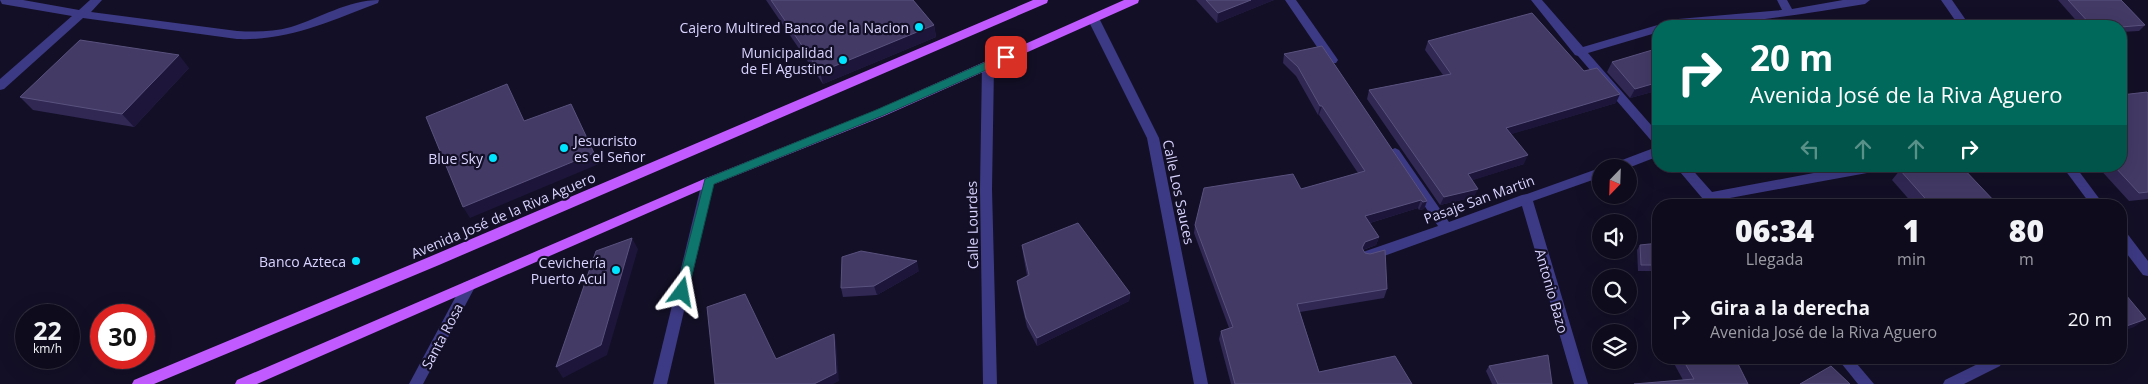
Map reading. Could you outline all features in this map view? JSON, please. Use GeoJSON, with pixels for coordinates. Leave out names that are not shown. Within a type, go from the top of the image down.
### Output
{"type":"FeatureCollection","features":[{"type":"Feature","properties":{"kind":"main road","name":"Avenida José de la Riva Aguero"},"geometry":{"type":"LineString","coordinates":[[139,384],[1043,0]]}},
{"type":"Feature","properties":{"kind":"main road"},"geometry":{"type":"LineString","coordinates":[[242,384],[708,182],[868,118],[1134,0]]}},
{"type":"Feature","properties":{"kind":"street"},"geometry":{"type":"LineString","coordinates":[[2,0],[82,14],[237,35],[260,36],[290,31],[374,0]]}},
{"type":"Feature","properties":{"kind":"street"},"geometry":{"type":"LineString","coordinates":[[0,86],[96,0]]}},
{"type":"Feature","properties":{"kind":"street"},"geometry":{"type":"LineString","coordinates":[[1290,0],[1340,73]]}},
{"type":"Feature","properties":{"kind":"street"},"geometry":{"type":"LineString","coordinates":[[1536,0],[1652,134]]}},
{"type":"Feature","properties":{"kind":"street"},"geometry":{"type":"LineString","coordinates":[[1782,0],[1790,13]]}},
{"type":"Feature","properties":{"kind":"street"},"geometry":{"type":"LineString","coordinates":[[1712,20],[1790,13],[1865,0]]}},
{"type":"Feature","properties":{"kind":"street"},"geometry":{"type":"LineString","coordinates":[[1946,0],[1961,20]]}},
{"type":"Feature","properties":{"kind":"street","name":"Calle Los Sauces"},"geometry":{"type":"LineString","coordinates":[[1093,18],[1152,138],[1202,384]]}},
{"type":"Feature","properties":{"kind":"street"},"geometry":{"type":"LineString","coordinates":[[1579,52],[1652,30]]}},
{"type":"Feature","properties":{"kind":"street","name":"Calle Lourdes"},"geometry":{"type":"LineString","coordinates":[[988,65],[986,189],[990,384]]}},
{"type":"Feature","properties":{"kind":"street"},"geometry":{"type":"LineString","coordinates":[[1390,146],[1446,228]]}},
{"type":"Feature","properties":{"kind":"street"},"geometry":{"type":"LineString","coordinates":[[1637,159],[1652,154]]}},
{"type":"Feature","properties":{"kind":"street"},"geometry":{"type":"LineString","coordinates":[[1686,172],[1710,199]]}},
{"type":"Feature","properties":{"kind":"street"},"geometry":{"type":"LineString","coordinates":[[1721,199],[1850,172]]}},
{"type":"Feature","properties":{"kind":"street"},"geometry":{"type":"LineString","coordinates":[[2073,172],[2093,199]]}},
{"type":"Feature","properties":{"kind":"street","name":"Pasaje San Martin"},"geometry":{"type":"LineString","coordinates":[[1368,256],[1592,175]]}},
{"type":"Feature","properties":{"kind":"street"},"geometry":{"type":"LineString","coordinates":[[660,384],[708,182]]}},
{"type":"Feature","properties":{"kind":"street","name":"Antonio Bazo"},"geometry":{"type":"LineString","coordinates":[[1526,198],[1580,384]]}},
{"type":"Feature","properties":{"kind":"street"},"geometry":{"type":"LineString","coordinates":[[2127,244],[2148,271]]}},
{"type":"Feature","properties":{"kind":"street","name":"Santa Rosa"},"geometry":{"type":"LineString","coordinates":[[416,384],[468,287]]}},
{"type":"Feature","properties":{"kind":"street"},"geometry":{"type":"LineString","coordinates":[[1849,364],[1867,384]]}},
{"type":"Feature","properties":{"kind":"street"},"geometry":{"type":"LineString","coordinates":[[1950,384],[1991,364]]}},
{"type":"Feature","properties":{"kind":"building","name":"Municipalidad de El Agustino"},"geometry":{"type":"Polygon","coordinates":[[[771,0],[913,0],[934,25],[820,72],[771,0]]]}},
{"type":"Feature","properties":{"kind":"building"},"geometry":{"type":"Polygon","coordinates":[[[1206,0],[1251,0],[1218,13],[1206,0]]]}},
{"type":"Feature","properties":{"kind":"building"},"geometry":{"type":"Polygon","coordinates":[[[2068,0],[2121,0],[2145,25],[2127,26],[2127,20],[2086,20],[2068,0]]]}},
{"type":"Feature","properties":{"kind":"building"},"geometry":{"type":"Polygon","coordinates":[[[1532,13],[1584,71],[1597,68],[1620,94],[1506,128],[1528,155],[1468,174],[1478,189],[1444,197],[1369,90],[1451,74],[1428,41],[1532,13]]]}},
{"type":"Feature","properties":{"kind":"building"},"geometry":{"type":"Polygon","coordinates":[[[80,40],[179,55],[122,114],[20,97],[80,40]]]}},
{"type":"Feature","properties":{"kind":"building"},"geometry":{"type":"Polygon","coordinates":[[[1322,46],[1427,201],[1423,202],[1421,200],[1365,216],[1379,237],[1365,242],[1362,248],[1365,253],[1370,254],[1385,250],[1387,289],[1297,304],[1319,372],[1395,356],[1412,384],[1235,384],[1221,331],[1233,327],[1195,225],[1204,188],[1293,174],[1301,189],[1365,171],[1322,106],[1320,106],[1298,67],[1284,54],[1322,46]]]}},
{"type":"Feature","properties":{"kind":"building"},"geometry":{"type":"Polygon","coordinates":[[[1652,50],[1652,84],[1635,89],[1612,62],[1652,50]]]}},
{"type":"Feature","properties":{"kind":"building","name":"Blue Sky"},"geometry":{"type":"Polygon","coordinates":[[[507,84],[524,121],[571,104],[594,153],[463,207],[426,117],[507,84]]]}},
{"type":"Feature","properties":{"kind":"building"},"geometry":{"type":"Polygon","coordinates":[[[2148,93],[2148,192],[2139,193],[2120,172],[2127,172],[2127,94],[2148,93]]]}},
{"type":"Feature","properties":{"kind":"building"},"geometry":{"type":"Polygon","coordinates":[[[1902,172],[1967,172],[1992,199],[1926,199],[1902,172]]]}},
{"type":"Feature","properties":{"kind":"building"},"geometry":{"type":"Polygon","coordinates":[[[1078,223],[1130,293],[1037,338],[1026,318],[1017,281],[1029,275],[1022,245],[1078,223]]]}},
{"type":"Feature","properties":{"kind":"building"},"geometry":{"type":"Polygon","coordinates":[[[632,238],[601,345],[556,367],[596,251],[632,238]]]}},
{"type":"Feature","properties":{"kind":"building"},"geometry":{"type":"Polygon","coordinates":[[[1652,244],[1652,265],[1641,265],[1640,245],[1652,244]]]}},
{"type":"Feature","properties":{"kind":"building"},"geometry":{"type":"Polygon","coordinates":[[[861,251],[917,261],[874,286],[841,288],[842,257],[861,251]]]}},
{"type":"Feature","properties":{"kind":"building"},"geometry":{"type":"Polygon","coordinates":[[[745,294],[776,359],[834,334],[836,373],[814,384],[715,384],[707,307],[745,294]]]}},
{"type":"Feature","properties":{"kind":"building"},"geometry":{"type":"Polygon","coordinates":[[[2127,296],[2146,319],[2127,326],[2127,296]]]}},
{"type":"Feature","properties":{"kind":"building"},"geometry":{"type":"Polygon","coordinates":[[[1548,355],[1552,384],[1498,384],[1489,366],[1548,355]]]}},
{"type":"Feature","properties":{"kind":"building"},"geometry":{"type":"Polygon","coordinates":[[[1685,364],[1738,364],[1748,384],[1634,384],[1694,379],[1685,364]]]}},
{"type":"Feature","properties":{"kind":"building"},"geometry":{"type":"Polygon","coordinates":[[[1831,366],[1850,384],[1800,384],[1831,366]]]}},
{"type":"Feature","properties":{"kind":"place","name":"Cajero Multired Banco de la Nacion"},"geometry":{"type":"Point","coordinates":[919,27]}},
{"type":"Feature","properties":{"kind":"place","name":"Municipalidad de El Agustino"},"geometry":{"type":"Point","coordinates":[843,60]}},
{"type":"Feature","properties":{"kind":"place","name":"Jesucristo es el Señor"},"geometry":{"type":"Point","coordinates":[564,148]}},
{"type":"Feature","properties":{"kind":"place","name":"Blue Sky"},"geometry":{"type":"Point","coordinates":[493,158]}},
{"type":"Feature","properties":{"kind":"place","name":"Banco Azteca"},"geometry":{"type":"Point","coordinates":[356,261]}},
{"type":"Feature","properties":{"kind":"place","name":"Cevichería Puerto Acul"},"geometry":{"type":"Point","coordinates":[616,270]}},
{"type":"Feature","properties":{"kind":"route"},"geometry":{"type":"LineString","coordinates":[[682,292],[708,182],[880,113],[1006,57]]}}]}
